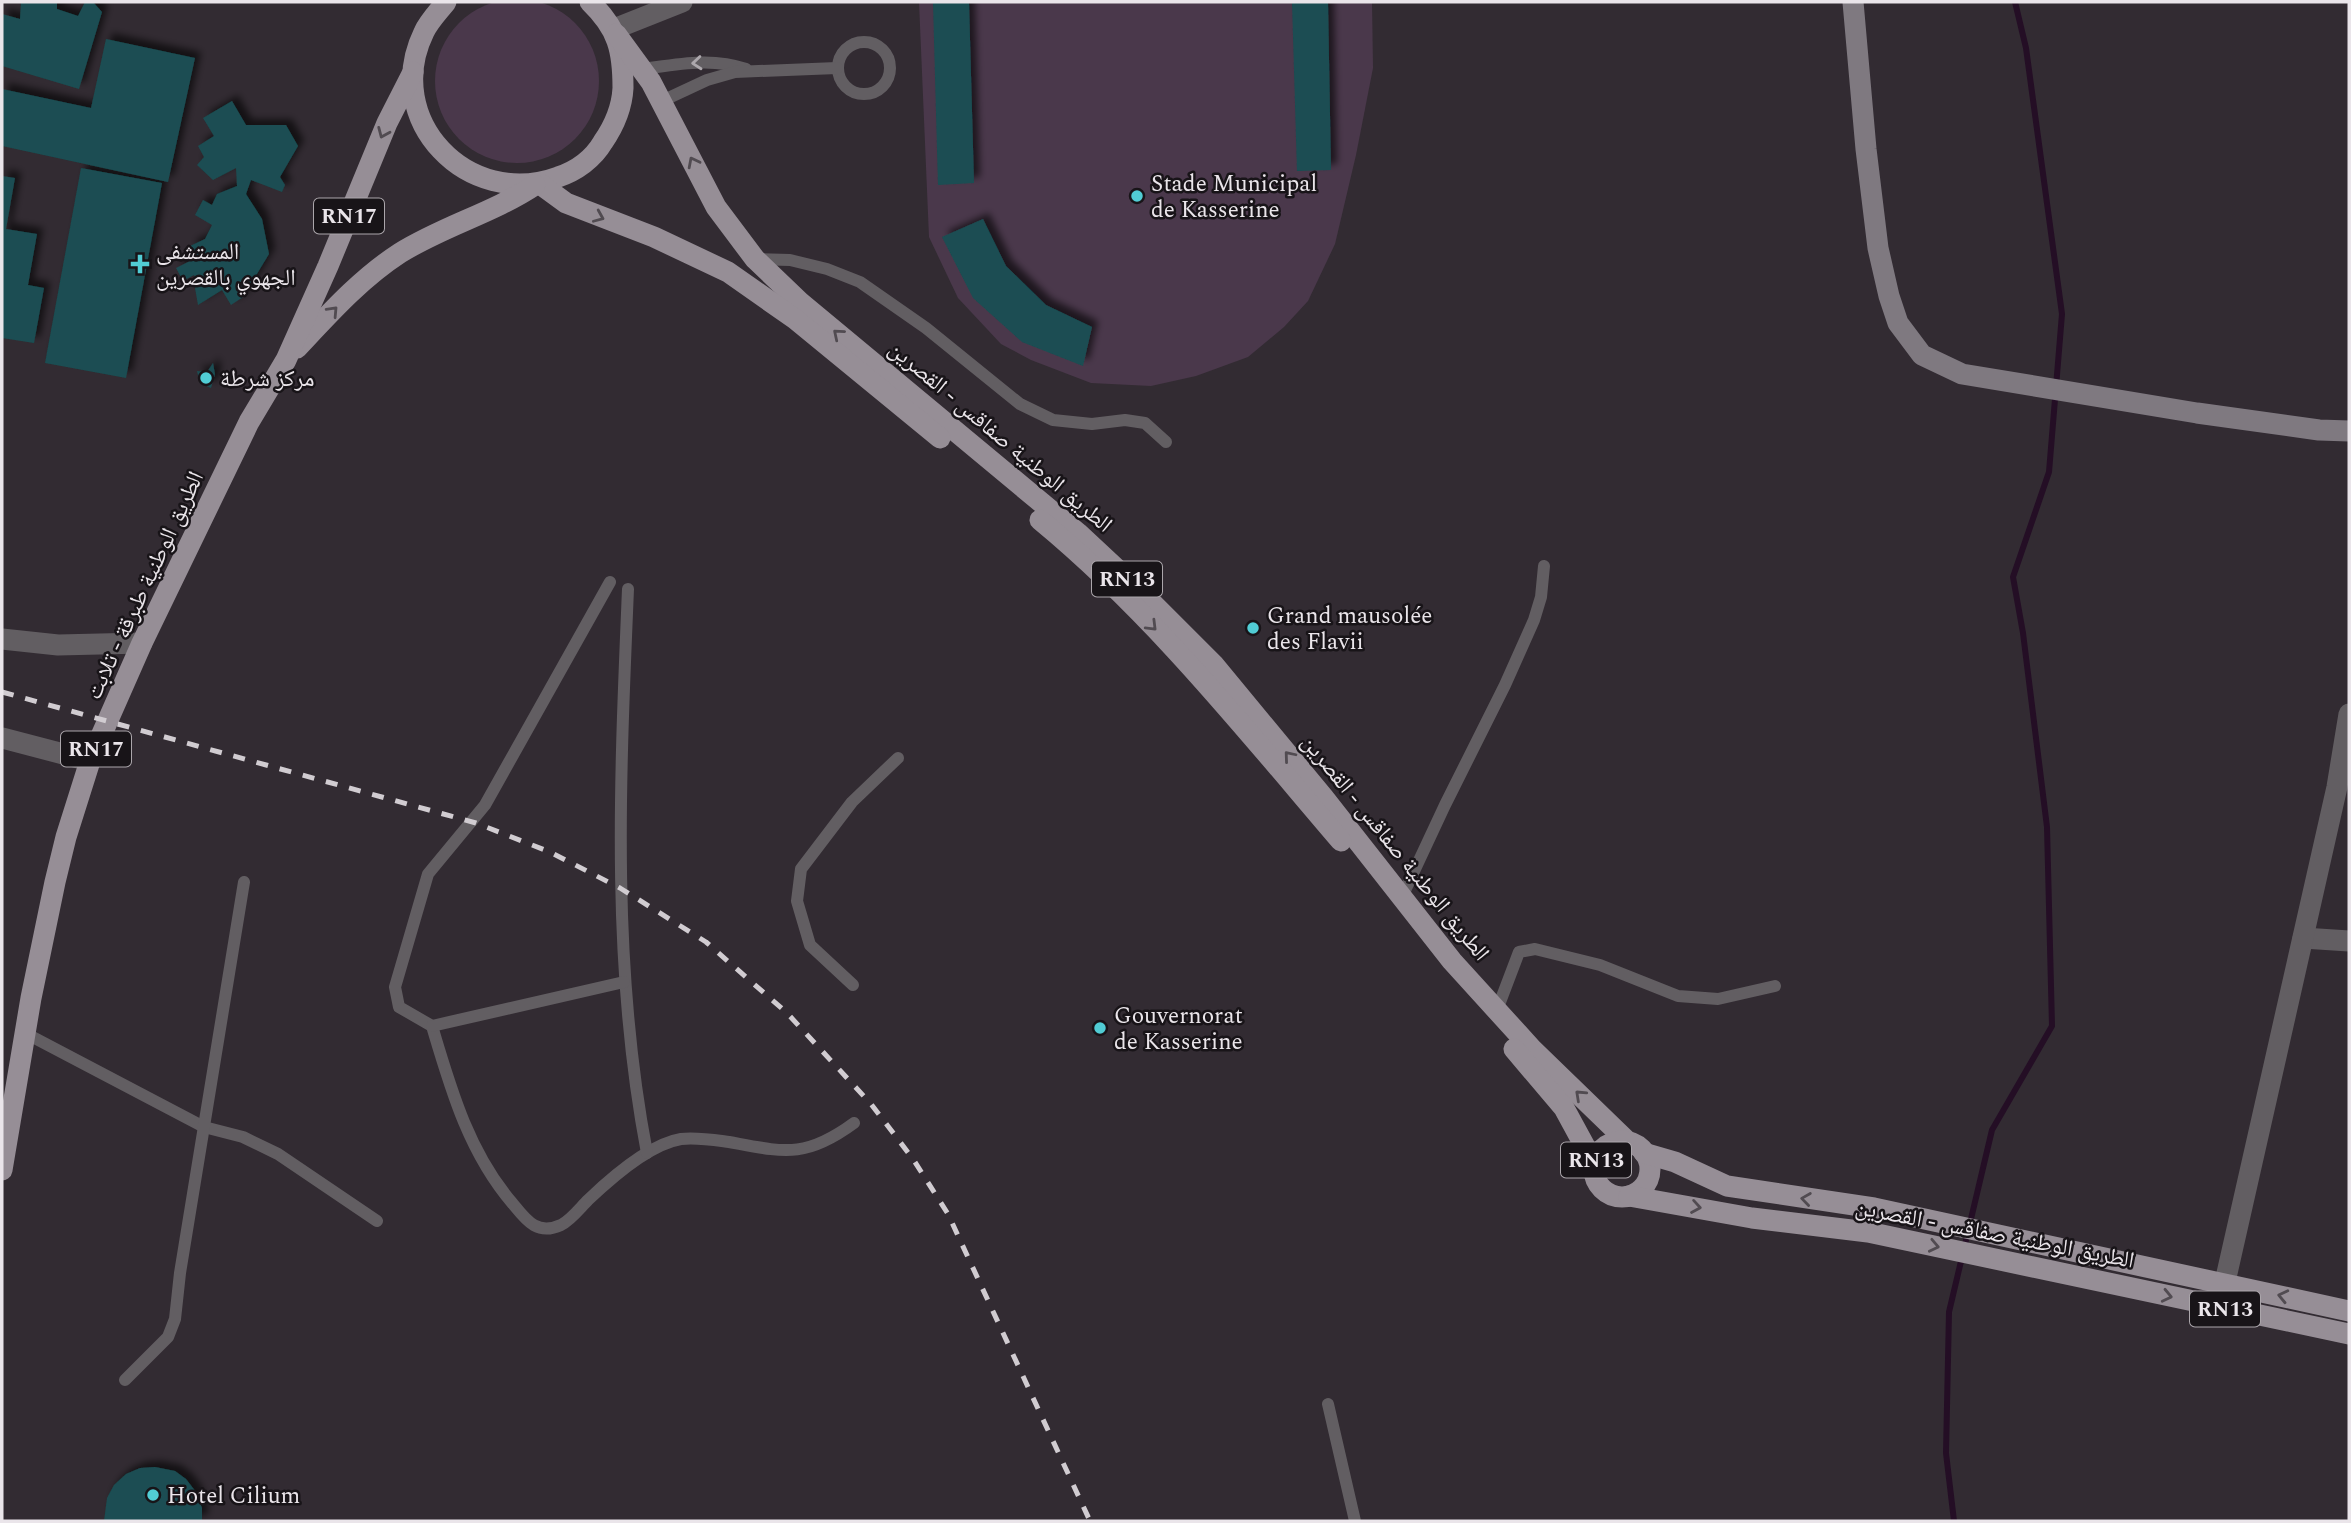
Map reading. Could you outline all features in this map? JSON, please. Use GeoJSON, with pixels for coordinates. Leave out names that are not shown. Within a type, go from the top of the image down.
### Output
{"type":"FeatureCollection","features":[{"type":"Feature","properties":{"kind":"main road"},"geometry":{"type":"LineString","coordinates":[[425,29],[427,2]]}},
{"type":"Feature","properties":{"kind":"main road"},"geometry":{"type":"LineString","coordinates":[[446,2],[425,29],[416,50],[413,72],[415,103],[427,132],[447,157],[473,175],[503,185],[538,184],[570,173],[596,154],[612,128],[622,98],[623,66],[609,21]]}},
{"type":"Feature","properties":{"kind":"main road","name":"الطريق الوطنية صفاقس - القصرين"},"geometry":{"type":"LineString","coordinates":[[590,2],[609,21],[643,69],[716,207],[755,259],[800,302],[1077,533],[1137,587],[1214,665],[1324,798],[1452,961],[1532,1049],[1637,1148],[1727,1186],[1874,1208],[2349,1311]]}},
{"type":"Feature","properties":{"kind":"main road","name":"الطريق الوطنية طبرقة - تلابت"},"geometry":{"type":"LineString","coordinates":[[2,1170],[25,1033],[60,860],[90,761],[142,643],[249,422],[286,360],[387,123],[413,72]]}},
{"type":"Feature","properties":{"kind":"main road","name":"الطريق الوطنية صفاقس - القصرين"},"geometry":{"type":"LineString","coordinates":[[538,184],[566,203],[687,252],[728,272],[795,319],[1051,529],[1108,581],[1198,674],[1551,1092],[1564,1108],[1595,1165]]}},
{"type":"Feature","properties":{"kind":"main road","name":"الطريق الوطنية طبرقة - تلابت"},"geometry":{"type":"LineString","coordinates":[[286,360],[354,289],[401,253],[510,202],[538,184]]}},
{"type":"Feature","properties":{"kind":"main road","name":"RN13"},"geometry":{"type":"LineString","coordinates":[[1611,1144],[1637,1148],[1649,1161],[1648,1178],[1638,1193],[1620,1197],[1604,1190],[1598,1183],[1595,1165],[1598,1156],[1611,1144]]}},
{"type":"Feature","properties":{"kind":"main road","name":"الطريق الوطنية صفاقس - القصرين"},"geometry":{"type":"LineString","coordinates":[[1629,1196],[1752,1218],[1868,1232],[2349,1334]]}},
{"type":"Feature","properties":{"kind":"street"},"geometry":{"type":"LineString","coordinates":[[609,21],[682,2]]}},
{"type":"Feature","properties":{"kind":"street"},"geometry":{"type":"LineString","coordinates":[[1853,2],[1871,198],[1889,296],[1898,323],[1917,350],[1936,363],[1962,374],[2115,400],[2319,430],[2349,431]]}},
{"type":"Feature","properties":{"kind":"street"},"geometry":{"type":"LineString","coordinates":[[2,639],[58,645],[142,643]]}},
{"type":"Feature","properties":{"kind":"street"},"geometry":{"type":"LineString","coordinates":[[2225,1282],[2337,787],[2349,714]]}},
{"type":"Feature","properties":{"kind":"street"},"geometry":{"type":"LineString","coordinates":[[2,738],[90,761]]}},
{"type":"Feature","properties":{"kind":"street"},"geometry":{"type":"LineString","coordinates":[[2302,938],[2349,941]]}},
{"type":"Feature","properties":{"kind":"lane"},"geometry":{"type":"LineString","coordinates":[[865,42],[882,48],[888,56],[890,74],[881,89],[864,95],[848,90],[838,76],[837,68],[849,46],[865,42]]}},
{"type":"Feature","properties":{"kind":"lane"},"geometry":{"type":"LineString","coordinates":[[643,69],[705,61],[733,65],[750,71]]}},
{"type":"Feature","properties":{"kind":"lane"},"geometry":{"type":"LineString","coordinates":[[662,101],[721,75],[750,71],[837,68]]}},
{"type":"Feature","properties":{"kind":"lane"},"geometry":{"type":"LineString","coordinates":[[755,259],[790,260],[827,269],[860,282],[926,328],[1020,404],[1053,420],[1092,424],[1125,420],[1145,424],[1166,442]]}},
{"type":"Feature","properties":{"kind":"lane"},"geometry":{"type":"LineString","coordinates":[[1402,897],[1534,620],[1541,597],[1544,566]]}},
{"type":"Feature","properties":{"kind":"lane"},"geometry":{"type":"LineString","coordinates":[[610,582],[485,805],[428,874],[396,988],[399,1007],[432,1026],[624,982]]}},
{"type":"Feature","properties":{"kind":"lane"},"geometry":{"type":"LineString","coordinates":[[628,589],[620,782],[620,895],[624,982],[638,1106],[647,1153]]}},
{"type":"Feature","properties":{"kind":"lane"},"geometry":{"type":"LineString","coordinates":[[853,985],[810,945],[797,901],[801,869],[852,802],[898,758]]}},
{"type":"Feature","properties":{"kind":"lane"},"geometry":{"type":"LineString","coordinates":[[125,1380],[167,1336],[175,1319],[180,1273],[244,882]]}},
{"type":"Feature","properties":{"kind":"lane"},"geometry":{"type":"LineString","coordinates":[[1496,1010],[1519,951],[1535,949],[1600,965],[1678,996],[1718,999],[1775,986]]}},
{"type":"Feature","properties":{"kind":"lane"},"geometry":{"type":"LineString","coordinates":[[432,1026],[451,1090],[481,1160],[507,1198],[531,1225],[547,1228],[562,1224],[592,1196],[647,1153],[680,1139],[716,1140],[773,1150],[800,1150],[831,1140],[854,1124]]}},
{"type":"Feature","properties":{"kind":"lane"},"geometry":{"type":"LineString","coordinates":[[25,1033],[204,1127],[243,1137],[278,1154],[377,1221]]}},
{"type":"Feature","properties":{"kind":"lane"},"geometry":{"type":"LineString","coordinates":[[1328,1404],[1356,1521]]}},
{"type":"Feature","properties":{"kind":"shaded area"},"geometry":{"type":"Polygon","coordinates":[[[517,-1],[548,5],[575,23],[593,50],[599,81],[593,112],[575,139],[548,157],[517,163],[486,157],[459,139],[441,112],[435,81],[441,50],[459,23],[486,5],[517,-1]]]}},
{"type":"Feature","properties":{"kind":"shaded area","name":"Stade Municipal de Kasserine"},"geometry":{"type":"Polygon","coordinates":[[[919,2],[1372,2],[1373,68],[1356,155],[1335,244],[1308,301],[1284,327],[1248,357],[1196,376],[1151,386],[1091,383],[1031,360],[1001,344],[958,298],[929,237],[919,2]]]}},
{"type":"Feature","properties":{"kind":"building"},"geometry":{"type":"Polygon","coordinates":[[[21,2],[57,2],[57,9],[78,16],[85,2],[93,2],[102,12],[79,89],[2,66],[2,14],[20,19],[21,2]]]}},
{"type":"Feature","properties":{"kind":"building"},"geometry":{"type":"Polygon","coordinates":[[[933,2],[969,2],[974,183],[938,185],[933,2]]]}},
{"type":"Feature","properties":{"kind":"building"},"geometry":{"type":"Polygon","coordinates":[[[1292,2],[1328,2],[1331,170],[1297,171],[1292,2]]]}},
{"type":"Feature","properties":{"kind":"building"},"geometry":{"type":"Polygon","coordinates":[[[106,39],[195,58],[168,182],[2,146],[2,89],[91,108],[106,39]]]}},
{"type":"Feature","properties":{"kind":"building"},"geometry":{"type":"Polygon","coordinates":[[[232,101],[246,125],[286,125],[298,146],[280,177],[285,185],[282,192],[251,180],[246,194],[262,219],[269,254],[243,297],[231,305],[222,290],[198,305],[194,275],[183,281],[176,268],[196,258],[190,246],[205,239],[212,225],[195,215],[203,200],[212,205],[217,194],[237,186],[236,168],[213,180],[197,165],[204,157],[198,146],[214,136],[203,118],[232,101]]]}},
{"type":"Feature","properties":{"kind":"building"},"geometry":{"type":"Polygon","coordinates":[[[81,168],[162,183],[126,378],[45,363],[81,168]]]}},
{"type":"Feature","properties":{"kind":"building"},"geometry":{"type":"Polygon","coordinates":[[[2,176],[15,178],[6,229],[37,234],[28,285],[44,288],[34,343],[2,338],[2,176]]]}},
{"type":"Feature","properties":{"kind":"building"},"geometry":{"type":"Polygon","coordinates":[[[983,219],[1006,266],[1046,305],[1092,327],[1083,366],[1022,342],[973,298],[942,237],[983,219]]]}},
{"type":"Feature","properties":{"kind":"building","name":"مركز شرطة"},"geometry":{"type":"Polygon","coordinates":[[[213,363],[215,374],[211,388],[200,383],[197,371],[207,372],[213,363]]]}},
{"type":"Feature","properties":{"kind":"building","name":"Hotel Cilium"},"geometry":{"type":"Polygon","coordinates":[[[155,1467],[175,1471],[186,1479],[196,1492],[202,1508],[202,1521],[104,1521],[107,1498],[114,1485],[126,1474],[140,1468],[155,1467]]]}},
{"type":"Feature","properties":{"kind":"waterway"},"geometry":{"type":"LineString","coordinates":[[1954,1521],[1946,1453],[1949,1312],[1992,1130],[2052,1026],[2047,827],[2023,633],[2013,577],[2049,472],[2062,314],[2026,48],[2015,2]]}},
{"type":"Feature","properties":{"kind":"railway"},"geometry":{"type":"LineString","coordinates":[[2,692],[476,823],[550,852],[620,888],[706,942],[787,1013],[871,1104],[913,1159],[948,1214],[1090,1521]]}},
{"type":"Feature","properties":{"kind":"place","name":"Stade Municipal de Kasserine"},"geometry":{"type":"Point","coordinates":[1137,196]}},
{"type":"Feature","properties":{"kind":"place","name":"المستشفى الجهوي بالقصرين"},"geometry":{"type":"Point","coordinates":[140,264]}},
{"type":"Feature","properties":{"kind":"place","name":"مركز شرطة"},"geometry":{"type":"Point","coordinates":[206,378]}},
{"type":"Feature","properties":{"kind":"place","name":"Grand mausolée des Flavii"},"geometry":{"type":"Point","coordinates":[1253,628]}},
{"type":"Feature","properties":{"kind":"place","name":"Gouvernorat de Kasserine"},"geometry":{"type":"Point","coordinates":[1100,1028]}},
{"type":"Feature","properties":{"kind":"place","name":"Hotel Cilium"},"geometry":{"type":"Point","coordinates":[153,1495]}}]}
